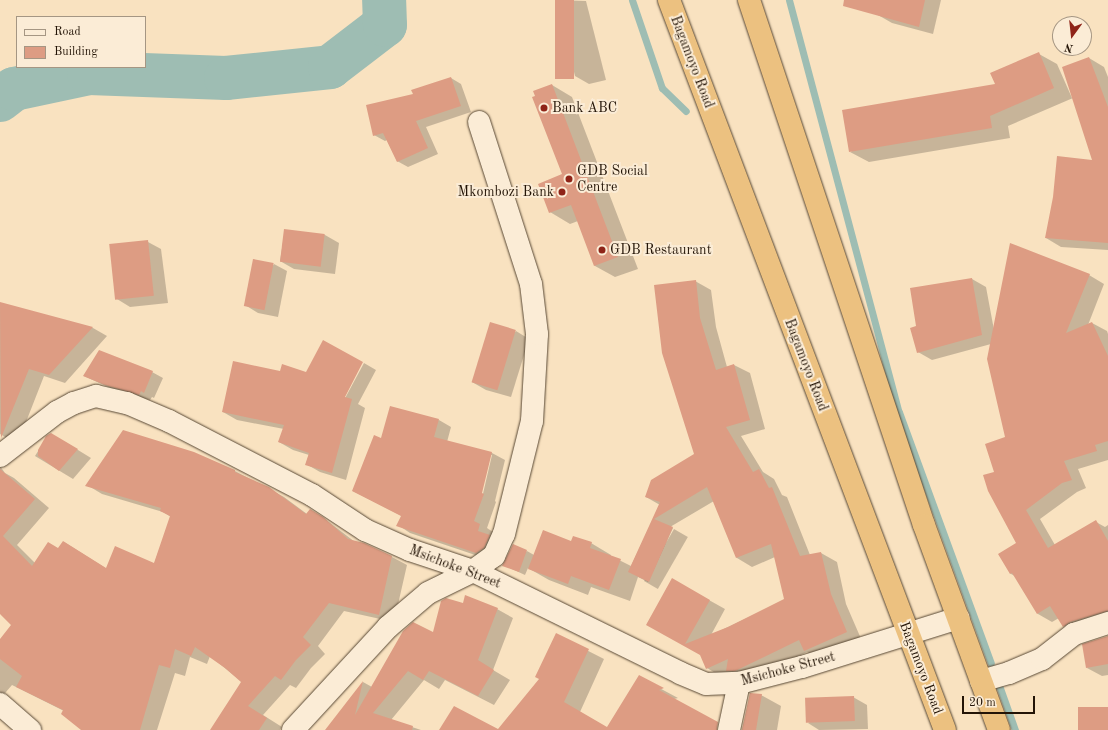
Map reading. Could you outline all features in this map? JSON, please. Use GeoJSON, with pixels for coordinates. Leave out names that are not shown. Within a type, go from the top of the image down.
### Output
{"type":"FeatureCollection","features":[{"type":"Feature","properties":{"kind":"highway","name":"Bagamoyo Road"},"geometry":{"type":"LineString","coordinates":[[669,0],[945,730]]}},
{"type":"Feature","properties":{"kind":"highway"},"geometry":{"type":"LineString","coordinates":[[749,0],[924,525],[999,730]]}},
{"type":"Feature","properties":{"kind":"street"},"geometry":{"type":"LineString","coordinates":[[293,730],[388,627],[428,593],[473,571],[494,556],[504,534],[532,421],[537,334],[531,284],[479,122]]}},
{"type":"Feature","properties":{"kind":"street","name":"Msichoke Street"},"geometry":{"type":"LineString","coordinates":[[0,456],[57,412],[74,403],[96,396],[127,403],[170,421],[312,495],[365,530],[410,550],[473,571],[680,673],[706,684],[739,683],[802,667],[909,635],[958,618]]}},
{"type":"Feature","properties":{"kind":"street"},"geometry":{"type":"LineString","coordinates":[[981,681],[1009,673],[1042,660],[1074,634],[1108,623]]}},
{"type":"Feature","properties":{"kind":"street"},"geometry":{"type":"LineString","coordinates":[[730,730],[739,683]]}},
{"type":"Feature","properties":{"kind":"street"},"geometry":{"type":"LineString","coordinates":[[0,704],[30,730]]}},
{"type":"Feature","properties":{"kind":"building"},"geometry":{"type":"Polygon","coordinates":[[[555,0],[574,0],[574,79],[555,79],[555,0]]]}},
{"type":"Feature","properties":{"kind":"building"},"geometry":{"type":"Polygon","coordinates":[[[844,0],[925,0],[919,27],[843,6],[844,0]]]}},
{"type":"Feature","properties":{"kind":"building"},"geometry":{"type":"Polygon","coordinates":[[[1039,52],[1054,88],[990,116],[992,128],[849,152],[842,110],[995,84],[990,73],[1039,52]]]}},
{"type":"Feature","properties":{"kind":"building"},"geometry":{"type":"Polygon","coordinates":[[[1089,57],[1108,107],[1108,243],[1045,238],[1053,197],[1057,156],[1092,160],[1062,67],[1089,57]]]}},
{"type":"Feature","properties":{"kind":"building"},"geometry":{"type":"Polygon","coordinates":[[[451,77],[461,106],[416,121],[428,148],[397,162],[383,133],[373,136],[366,105],[413,94],[411,90],[451,77]]]}},
{"type":"Feature","properties":{"kind":"building","name":"GDB Social Centre"},"geometry":{"type":"Polygon","coordinates":[[[552,84],[618,257],[594,266],[571,205],[549,213],[538,184],[562,174],[532,97],[535,96],[533,91],[552,84]]]}},
{"type":"Feature","properties":{"kind":"building"},"geometry":{"type":"Polygon","coordinates":[[[284,229],[325,234],[321,267],[280,262],[284,229]]]}},
{"type":"Feature","properties":{"kind":"building"},"geometry":{"type":"Polygon","coordinates":[[[148,240],[154,296],[115,300],[109,244],[148,240]]]}},
{"type":"Feature","properties":{"kind":"building"},"geometry":{"type":"Polygon","coordinates":[[[1010,243],[1090,274],[1066,333],[1092,322],[1108,356],[1108,441],[1095,445],[1097,451],[1064,461],[1072,480],[1062,483],[1026,510],[1048,548],[1096,520],[1108,541],[1108,611],[1070,622],[1063,627],[1050,606],[1037,614],[1012,573],[1010,574],[998,554],[1016,543],[988,491],[983,475],[994,472],[985,444],[1005,437],[987,359],[1010,243]]]}},
{"type":"Feature","properties":{"kind":"building"},"geometry":{"type":"Polygon","coordinates":[[[253,259],[274,263],[264,310],[244,306],[253,259]]]}},
{"type":"Feature","properties":{"kind":"building"},"geometry":{"type":"Polygon","coordinates":[[[972,278],[982,335],[917,353],[910,328],[916,326],[910,288],[972,278]]]}},
{"type":"Feature","properties":{"kind":"building"},"geometry":{"type":"Polygon","coordinates":[[[696,280],[700,318],[716,370],[734,364],[750,420],[726,427],[753,472],[759,469],[769,488],[772,487],[800,556],[821,552],[831,594],[847,632],[804,651],[799,640],[735,671],[726,671],[728,659],[706,669],[700,655],[646,625],[672,578],[710,600],[685,644],[728,627],[784,599],[771,544],[736,558],[707,487],[654,519],[673,527],[649,582],[628,572],[660,502],[645,497],[651,480],[694,454],[662,353],[654,285],[696,280]]]}},
{"type":"Feature","properties":{"kind":"building"},"geometry":{"type":"Polygon","coordinates":[[[0,302],[93,327],[49,375],[29,369],[1,438],[0,302]]]}},
{"type":"Feature","properties":{"kind":"building"},"geometry":{"type":"Polygon","coordinates":[[[490,322],[516,330],[497,390],[472,382],[490,322]]]}},
{"type":"Feature","properties":{"kind":"building"},"geometry":{"type":"Polygon","coordinates":[[[323,340],[363,362],[345,397],[352,399],[332,473],[305,465],[309,453],[278,442],[284,425],[222,412],[233,361],[280,371],[282,364],[306,372],[323,340]]]}},
{"type":"Feature","properties":{"kind":"building"},"geometry":{"type":"Polygon","coordinates":[[[99,350],[153,371],[144,393],[141,391],[139,395],[105,385],[83,376],[99,350]]]}},
{"type":"Feature","properties":{"kind":"building"},"geometry":{"type":"Polygon","coordinates":[[[390,406],[439,419],[434,437],[492,452],[482,493],[484,494],[474,521],[480,524],[478,531],[490,535],[484,548],[476,553],[396,526],[401,516],[352,491],[374,435],[381,438],[390,406]]]}},
{"type":"Feature","properties":{"kind":"building"},"geometry":{"type":"Polygon","coordinates":[[[123,430],[194,452],[235,470],[235,472],[269,487],[306,514],[310,509],[323,517],[348,539],[364,543],[392,556],[379,615],[329,603],[303,637],[311,645],[296,660],[281,680],[275,676],[248,706],[267,718],[259,730],[210,730],[241,682],[225,668],[195,647],[191,656],[175,649],[170,668],[159,665],[140,730],[81,730],[61,714],[63,710],[16,687],[22,676],[0,659],[0,639],[11,625],[0,614],[0,469],[35,499],[3,536],[32,566],[48,542],[58,548],[63,541],[106,568],[115,546],[154,563],[170,516],[160,511],[161,508],[85,486],[123,430]]]}},
{"type":"Feature","properties":{"kind":"building"},"geometry":{"type":"Polygon","coordinates":[[[51,433],[78,449],[59,471],[38,456],[38,450],[46,436],[51,433]]]}},
{"type":"Feature","properties":{"kind":"building"},"geometry":{"type":"Polygon","coordinates":[[[543,530],[571,541],[573,536],[592,542],[590,548],[621,559],[609,590],[571,576],[568,584],[528,569],[543,530]]]}},
{"type":"Feature","properties":{"kind":"building"},"geometry":{"type":"Polygon","coordinates":[[[513,544],[527,550],[519,572],[502,566],[513,544]]]}},
{"type":"Feature","properties":{"kind":"building"},"geometry":{"type":"Polygon","coordinates":[[[465,595],[498,608],[478,660],[494,670],[478,696],[429,671],[423,680],[408,671],[373,713],[413,726],[412,730],[325,730],[363,681],[355,715],[403,631],[413,622],[433,632],[441,601],[446,598],[463,603],[465,595]]]}},
{"type":"Feature","properties":{"kind":"building"},"geometry":{"type":"Polygon","coordinates":[[[556,633],[589,649],[564,702],[607,727],[639,675],[664,688],[659,690],[718,722],[717,730],[439,730],[454,706],[498,729],[539,679],[535,677],[556,633]]]}},
{"type":"Feature","properties":{"kind":"building"},"geometry":{"type":"Polygon","coordinates":[[[1108,636],[1108,664],[1086,668],[1082,644],[1108,636]]]}},
{"type":"Feature","properties":{"kind":"building"},"geometry":{"type":"Polygon","coordinates":[[[750,693],[762,694],[756,730],[742,730],[750,693]]]}},
{"type":"Feature","properties":{"kind":"building"},"geometry":{"type":"Polygon","coordinates":[[[854,696],[855,721],[806,723],[805,698],[854,696]]]}},
{"type":"Feature","properties":{"kind":"building"},"geometry":{"type":"Polygon","coordinates":[[[1078,707],[1108,707],[1108,730],[1078,730],[1078,707]]]}},
{"type":"Feature","properties":{"kind":"waterway"},"geometry":{"type":"LineString","coordinates":[[0,100],[14,89],[89,73],[226,78],[330,67],[385,25],[384,0]]}},
{"type":"Feature","properties":{"kind":"waterway"},"geometry":{"type":"LineString","coordinates":[[632,0],[662,88],[686,111]]}},
{"type":"Feature","properties":{"kind":"waterway"},"geometry":{"type":"LineString","coordinates":[[789,0],[899,412],[991,663]]}},
{"type":"Feature","properties":{"kind":"waterway"},"geometry":{"type":"LineString","coordinates":[[1000,688],[1015,730]]}},
{"type":"Feature","properties":{"kind":"place","name":"Bank ABC"},"geometry":{"type":"Point","coordinates":[544,108]}},
{"type":"Feature","properties":{"kind":"place","name":"GDB Social Centre"},"geometry":{"type":"Point","coordinates":[569,179]}},
{"type":"Feature","properties":{"kind":"place","name":"Mkombozi Bank"},"geometry":{"type":"Point","coordinates":[562,192]}},
{"type":"Feature","properties":{"kind":"place","name":"GDB Restaurant"},"geometry":{"type":"Point","coordinates":[602,250]}}]}
